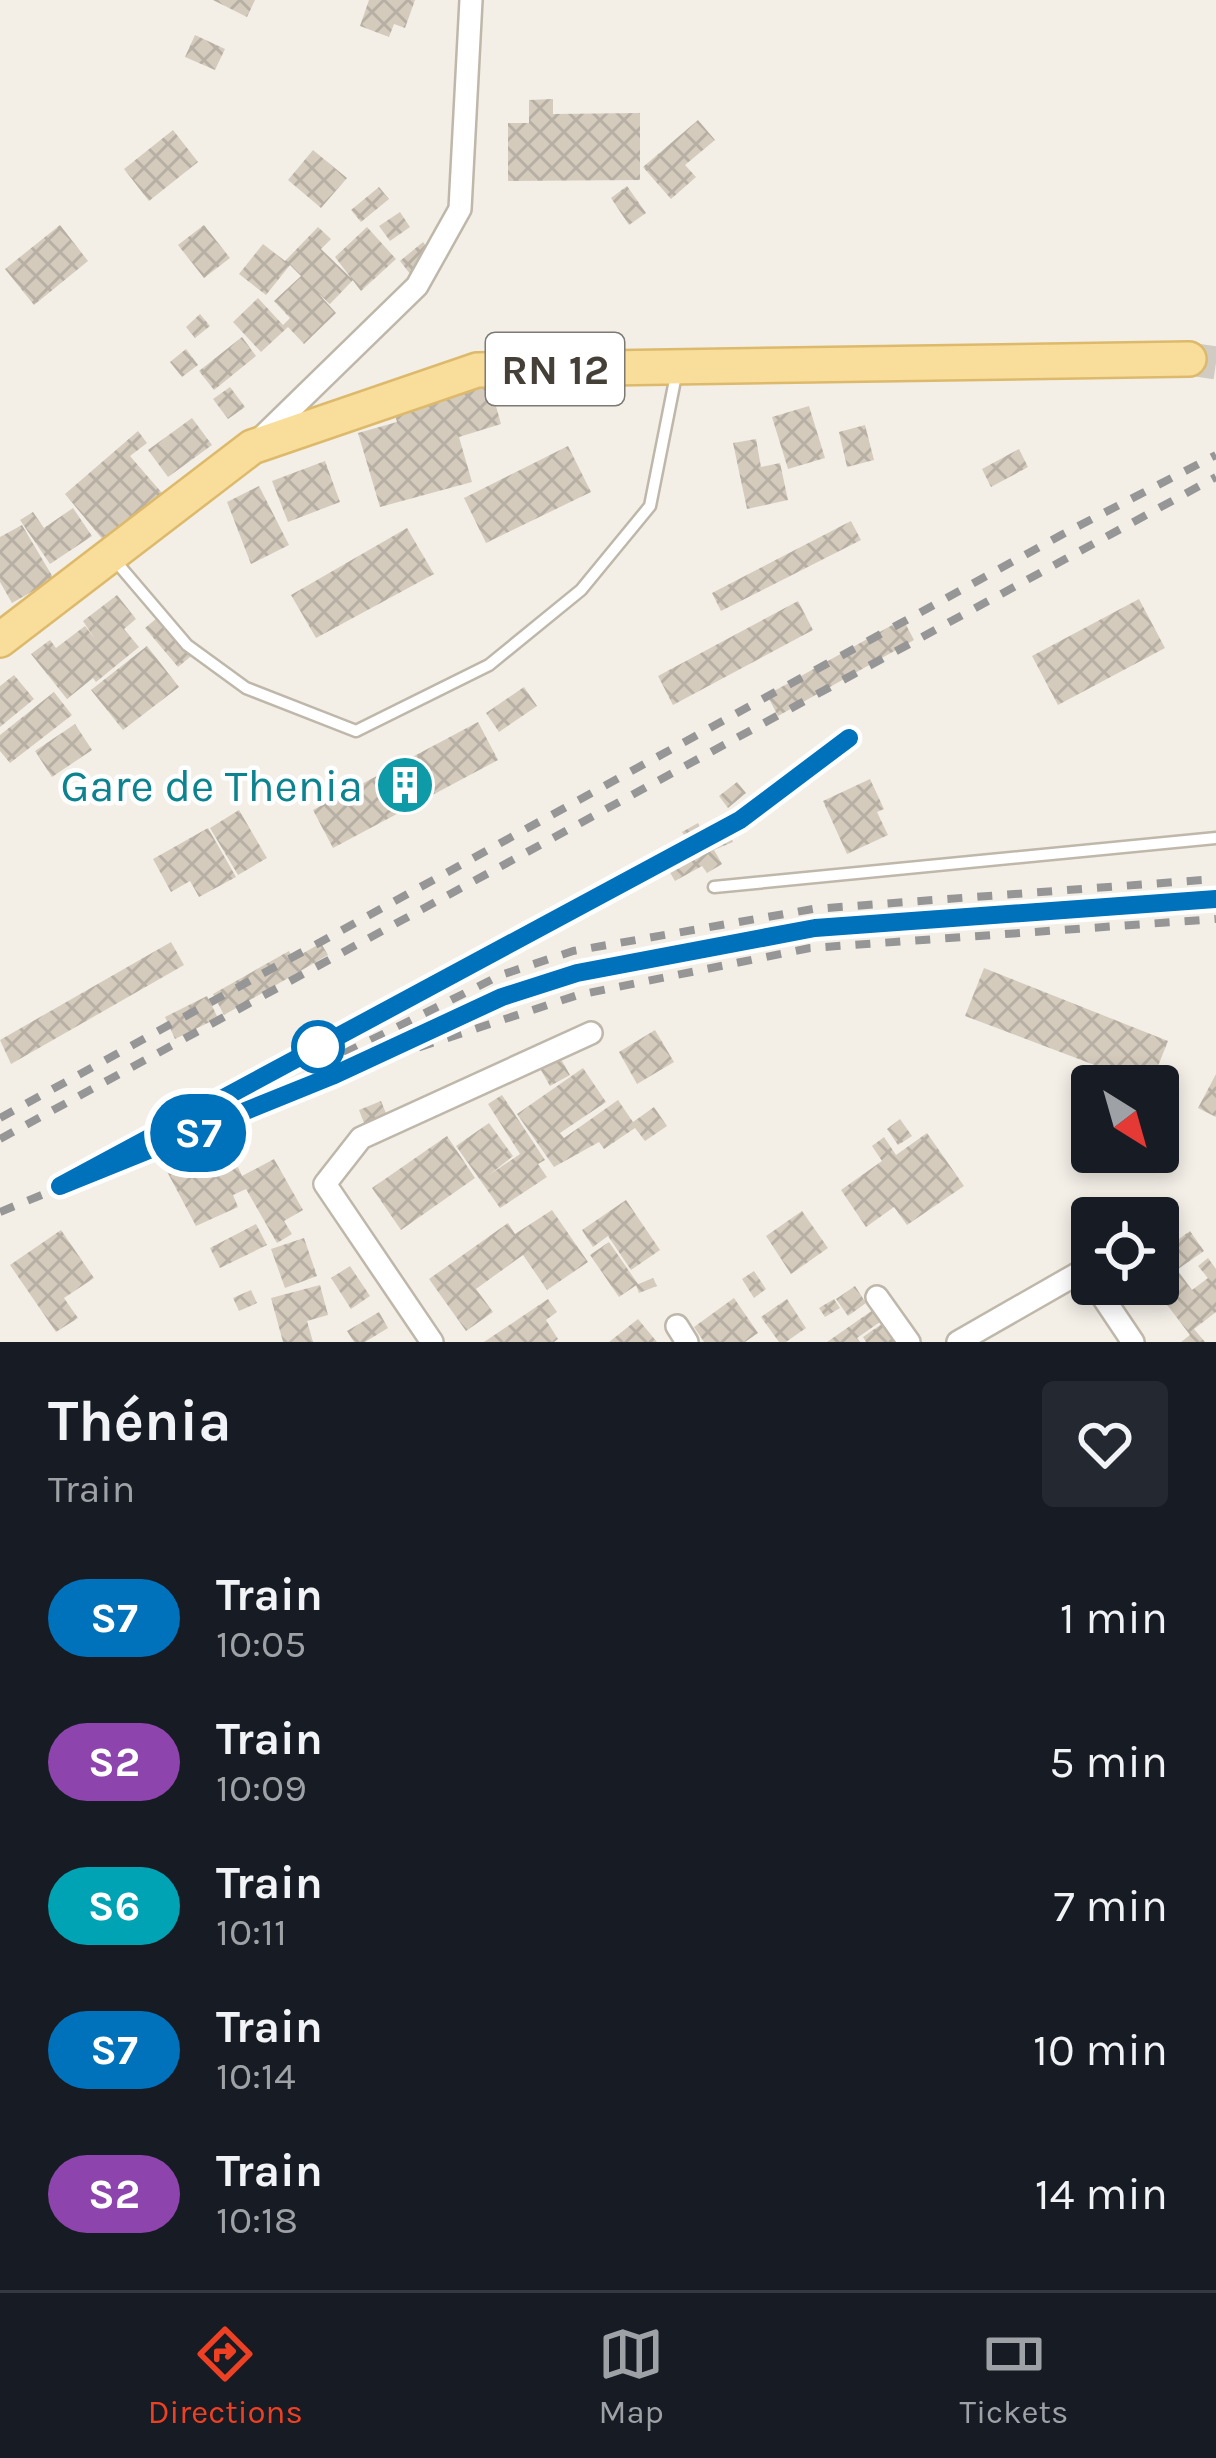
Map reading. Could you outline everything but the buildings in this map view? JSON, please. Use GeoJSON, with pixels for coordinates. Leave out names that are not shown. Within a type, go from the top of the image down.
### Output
{"type":"FeatureCollection","features":[{"type":"Feature","properties":{"kind":"main road","name":"RN 12"},"geometry":{"type":"LineString","coordinates":[[0,640],[252,447],[477,370],[1189,359]]}},
{"type":"Feature","properties":{"kind":"street"},"geometry":{"type":"LineString","coordinates":[[252,447],[417,286],[460,209],[471,0]]}},
{"type":"Feature","properties":{"kind":"street"},"geometry":{"type":"LineString","coordinates":[[432,1342],[325,1184],[361,1138],[591,1033]]}},
{"type":"Feature","properties":{"kind":"street"},"geometry":{"type":"LineString","coordinates":[[958,1342],[1071,1277]]}},
{"type":"Feature","properties":{"kind":"street"},"geometry":{"type":"LineString","coordinates":[[878,1297],[909,1342]]}},
{"type":"Feature","properties":{"kind":"street"},"geometry":{"type":"LineString","coordinates":[[1108,1305],[1133,1342]]}},
{"type":"Feature","properties":{"kind":"lane"},"geometry":{"type":"LineString","coordinates":[[111,556],[187,645],[246,688],[356,731],[489,665],[581,590],[650,506],[678,367]]}},
{"type":"Feature","properties":{"kind":"lane"},"geometry":{"type":"LineString","coordinates":[[714,887],[1216,838]]}},
{"type":"Feature","properties":{"kind":"tunnel"},"geometry":{"type":"LineString","coordinates":[[1189,359],[1216,363]]}},
{"type":"Feature","properties":{"kind":"railway"},"geometry":{"type":"LineString","coordinates":[[0,1118],[1063,534],[1216,455]]}},
{"type":"Feature","properties":{"kind":"railway"},"geometry":{"type":"LineString","coordinates":[[0,1139],[1216,477]]}},
{"type":"Feature","properties":{"kind":"railway"},"geometry":{"type":"LineString","coordinates":[[163,1131],[740,820],[849,738]]}},
{"type":"Feature","properties":{"kind":"railway"},"geometry":{"type":"LineString","coordinates":[[317,1067],[501,975],[573,951],[813,909],[1216,879]]}},
{"type":"Feature","properties":{"kind":"railway"},"geometry":{"type":"LineString","coordinates":[[444,1022],[534,988],[628,962],[725,943],[923,919],[1216,898]]}},
{"type":"Feature","properties":{"kind":"railway"},"geometry":{"type":"LineString","coordinates":[[0,1212],[332,1076],[578,995],[810,948],[1216,919]]}},
{"type":"Feature","properties":{"kind":"train","name":"S7"},"geometry":{"type":"LineString","coordinates":[[849,738],[740,820],[60,1186],[332,1076],[502,997],[577,973],[815,928],[1216,899]]}},
{"type":"Feature","properties":{"kind":"place","name":"Gare de Thenia"},"geometry":{"type":"Point","coordinates":[405,785]}}]}
